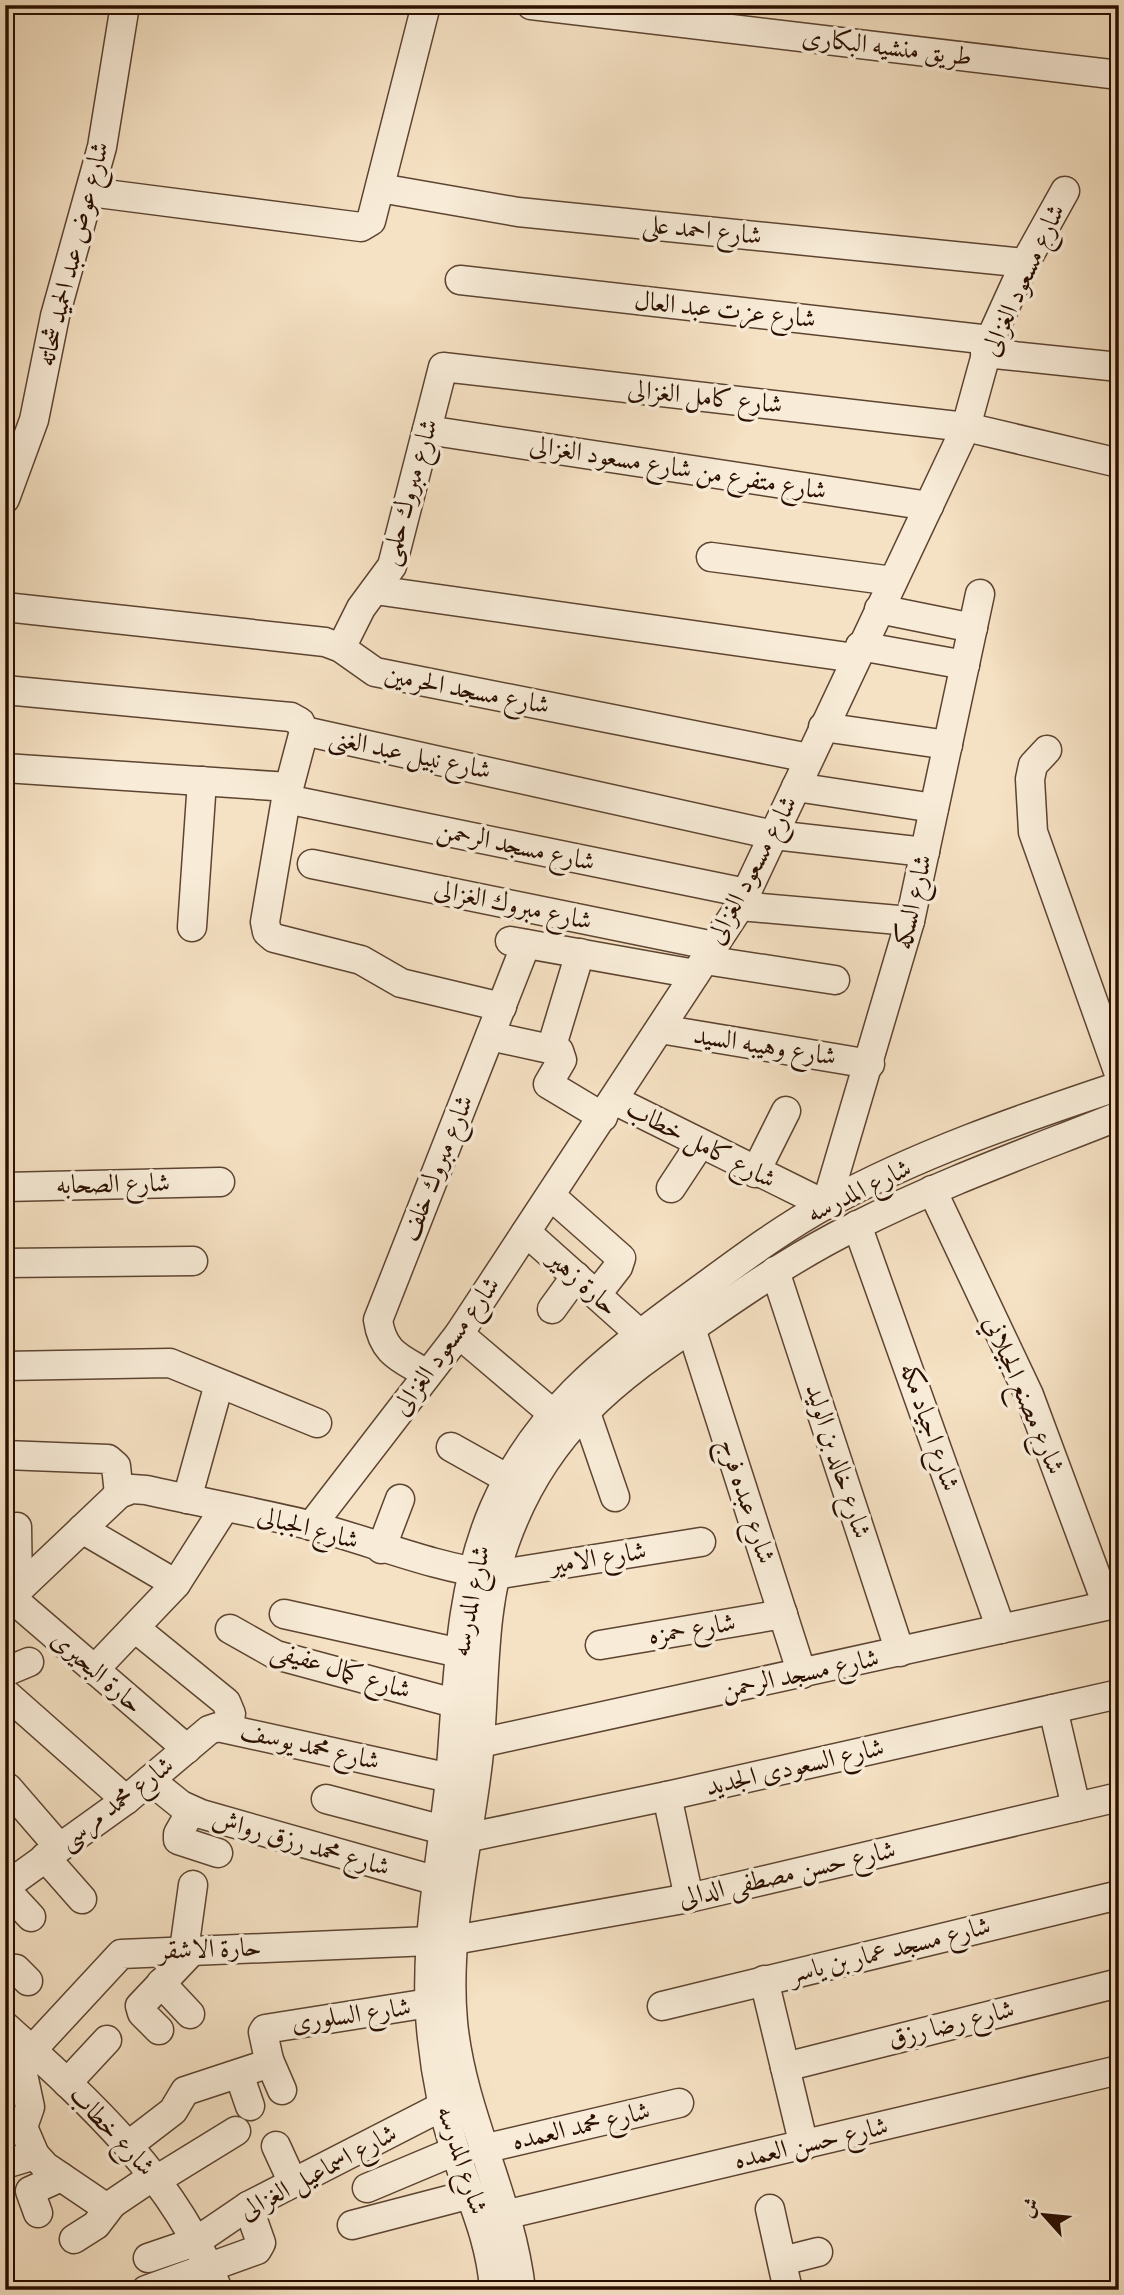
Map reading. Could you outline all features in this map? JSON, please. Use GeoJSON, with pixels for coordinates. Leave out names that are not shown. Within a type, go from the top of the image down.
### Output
{"type":"FeatureCollection","features":[{"type":"Feature","properties":{"kind":"street","name":"شارع عوض عبد الحميد شحاته"},"geometry":{"type":"LineString","coordinates":[[5,499],[34,419],[55,316],[90,192],[111,102],[125,5]]}},
{"type":"Feature","properties":{"kind":"street"},"geometry":{"type":"LineString","coordinates":[[90,192],[361,227],[372,221],[426,5]]}},
{"type":"Feature","properties":{"kind":"street","name":"طريق منشيه البكارى"},"geometry":{"type":"LineString","coordinates":[[531,5],[1119,75]]}},
{"type":"Feature","properties":{"kind":"street","name":"شارع احمد على"},"geometry":{"type":"LineString","coordinates":[[380,188],[518,212],[1025,263]]}},
{"type":"Feature","properties":{"kind":"street","name":"شارع مسعود الغزالى"},"geometry":{"type":"LineString","coordinates":[[311,1526],[458,1334],[609,1108],[743,900],[966,427],[988,346],[1025,263],[1065,191]]}},
{"type":"Feature","properties":{"kind":"street","name":"شارع عزت عبد العال"},"geometry":{"type":"LineString","coordinates":[[460,280],[988,346],[1119,367]]}},
{"type":"Feature","properties":{"kind":"street","name":"شارع كامل الغزالى"},"geometry":{"type":"LineString","coordinates":[[443,367],[966,427],[1119,463]]}},
{"type":"Feature","properties":{"kind":"street","name":"شارع مبروك حلمى"},"geometry":{"type":"LineString","coordinates":[[341,648],[361,608],[392,566],[443,367]]}},
{"type":"Feature","properties":{"kind":"street","name":"شارع متفرع من شارع مسعود الغزالى"},"geometry":{"type":"LineString","coordinates":[[427,430],[929,506]]}},
{"type":"Feature","properties":{"kind":"street"},"geometry":{"type":"LineString","coordinates":[[711,556],[893,581]]}},
{"type":"Feature","properties":{"kind":"street"},"geometry":{"type":"LineString","coordinates":[[375,590],[965,665]]}},
{"type":"Feature","properties":{"kind":"street","name":"شارع السكه"},"geometry":{"type":"LineString","coordinates":[[826,1205],[910,922],[980,594]]}},
{"type":"Feature","properties":{"kind":"street","name":"شارع مسجد الحرمين"},"geometry":{"type":"LineString","coordinates":[[5,607],[325,642],[341,648],[374,672],[809,758]]}},
{"type":"Feature","properties":{"kind":"street"},"geometry":{"type":"LineString","coordinates":[[879,609],[973,628]]}},
{"type":"Feature","properties":{"kind":"street","name":"شارع نبيل عبد الغنى"},"geometry":{"type":"LineString","coordinates":[[5,690],[291,717],[300,722],[303,731],[774,835],[925,852]]}},
{"type":"Feature","properties":{"kind":"street"},"geometry":{"type":"LineString","coordinates":[[824,727],[948,745]]}},
{"type":"Feature","properties":{"kind":"street"},"geometry":{"type":"LineString","coordinates":[[303,731],[287,793],[265,922],[267,932],[274,938],[361,960],[401,983],[502,1007]]}},
{"type":"Feature","properties":{"kind":"street"},"geometry":{"type":"LineString","coordinates":[[1047,750],[1033,765],[1030,779],[1033,832],[1119,1074]]}},
{"type":"Feature","properties":{"kind":"street","name":"شارع مسجد الرحمن"},"geometry":{"type":"LineString","coordinates":[[5,768],[202,781],[287,793],[743,900],[910,922]]}},
{"type":"Feature","properties":{"kind":"street"},"geometry":{"type":"LineString","coordinates":[[192,927],[202,781]]}},
{"type":"Feature","properties":{"kind":"street"},"geometry":{"type":"LineString","coordinates":[[796,786],[934,808]]}},
{"type":"Feature","properties":{"kind":"street","name":"شارع مبروك الغزالى"},"geometry":{"type":"LineString","coordinates":[[312,864],[705,960]]}},
{"type":"Feature","properties":{"kind":"street","name":"شارع مبروك خلف"},"geometry":{"type":"LineString","coordinates":[[427,1374],[391,1352],[381,1338],[378,1320],[502,1007],[517,942],[580,953],[705,960]]}},
{"type":"Feature","properties":{"kind":"street"},"geometry":{"type":"LineString","coordinates":[[490,1036],[551,1049],[580,953]]}},
{"type":"Feature","properties":{"kind":"street"},"geometry":{"type":"LineString","coordinates":[[705,960],[835,980]]}},
{"type":"Feature","properties":{"kind":"street","name":"شارع وهيبه السيد"},"geometry":{"type":"LineString","coordinates":[[660,1029],[870,1064]]}},
{"type":"Feature","properties":{"kind":"street","name":"شارع كامل خطاب"},"geometry":{"type":"LineString","coordinates":[[551,1049],[563,1055],[549,1079],[551,1089],[609,1108],[700,1144],[826,1205]]}},
{"type":"Feature","properties":{"kind":"street","name":"شارع المدرسه"},"geometry":{"type":"LineString","coordinates":[[494,2290],[485,2232],[455,2151],[443,2106],[429,2003],[442,1941],[456,1833],[480,1743],[489,1613],[481,1540],[508,1479],[552,1413],[593,1371],[768,1241],[826,1205],[975,1139],[1119,1086]]}},
{"type":"Feature","properties":{"kind":"street"},"geometry":{"type":"LineString","coordinates":[[755,1172],[786,1111]]}},
{"type":"Feature","properties":{"kind":"street","name":"شارع المدرسه"},"geometry":{"type":"LineString","coordinates":[[456,1833],[450,1778],[454,1703],[460,1653],[484,1573],[508,1534],[529,1487],[564,1434],[585,1410],[627,1373],[775,1270],[857,1225],[932,1190],[1119,1116]]}},
{"type":"Feature","properties":{"kind":"street"},"geometry":{"type":"LineString","coordinates":[[671,1188],[700,1144]]}},
{"type":"Feature","properties":{"kind":"street","name":"شارع الصحابه"},"geometry":{"type":"LineString","coordinates":[[5,1187],[220,1182]]}},
{"type":"Feature","properties":{"kind":"street","name":"شارع مصنع الجيلاني"},"geometry":{"type":"LineString","coordinates":[[932,1190],[1029,1395],[1113,1604]]}},
{"type":"Feature","properties":{"kind":"street"},"geometry":{"type":"LineString","coordinates":[[551,1196],[621,1258],[618,1268],[586,1285],[552,1309]]}},
{"type":"Feature","properties":{"kind":"street","name":"شارع اجياد مكه"},"geometry":{"type":"LineString","coordinates":[[857,1225],[1001,1629]]}},
{"type":"Feature","properties":{"kind":"street","name":"حارة زهير"},"geometry":{"type":"LineString","coordinates":[[526,1232],[640,1334]]}},
{"type":"Feature","properties":{"kind":"street"},"geometry":{"type":"LineString","coordinates":[[5,1263],[194,1261]]}},
{"type":"Feature","properties":{"kind":"street","name":"شارع خالد بن الوليد"},"geometry":{"type":"LineString","coordinates":[[775,1270],[900,1652]]}},
{"type":"Feature","properties":{"kind":"street","name":"شارع عبده فرج"},"geometry":{"type":"LineString","coordinates":[[691,1328],[803,1674]]}},
{"type":"Feature","properties":{"kind":"street"},"geometry":{"type":"LineString","coordinates":[[458,1334],[552,1413]]}},
{"type":"Feature","properties":{"kind":"street"},"geometry":{"type":"LineString","coordinates":[[5,1366],[170,1363],[317,1423]]}},
{"type":"Feature","properties":{"kind":"street"},"geometry":{"type":"LineString","coordinates":[[187,1499],[219,1384]]}},
{"type":"Feature","properties":{"kind":"street"},"geometry":{"type":"LineString","coordinates":[[585,1410],[615,1497]]}},
{"type":"Feature","properties":{"kind":"street"},"geometry":{"type":"LineString","coordinates":[[451,1447],[508,1479]]}},
{"type":"Feature","properties":{"kind":"street"},"geometry":{"type":"LineString","coordinates":[[5,1455],[108,1459],[116,1466],[119,1494],[10,1593]]}},
{"type":"Feature","properties":{"kind":"street","name":"شارع الجبالى"},"geometry":{"type":"LineString","coordinates":[[119,1494],[132,1489],[146,1490],[225,1507],[311,1526],[381,1549],[484,1573]]}},
{"type":"Feature","properties":{"kind":"street"},"geometry":{"type":"LineString","coordinates":[[381,1549],[400,1499]]}},
{"type":"Feature","properties":{"kind":"street"},"geometry":{"type":"LineString","coordinates":[[94,1670],[176,1584],[225,1507]]}},
{"type":"Feature","properties":{"kind":"street"},"geometry":{"type":"LineString","coordinates":[[10,1593],[17,1527]]}},
{"type":"Feature","properties":{"kind":"street"},"geometry":{"type":"LineString","coordinates":[[82,1529],[176,1584]]}},
{"type":"Feature","properties":{"kind":"street","name":"شارع الامير"},"geometry":{"type":"LineString","coordinates":[[484,1573],[701,1542]]}},
{"type":"Feature","properties":{"kind":"street","name":"حارة البحيرى"},"geometry":{"type":"LineString","coordinates":[[10,1593],[94,1670],[187,1749]]}},
{"type":"Feature","properties":{"kind":"street","name":"شارع مسجد الرحمن"},"geometry":{"type":"LineString","coordinates":[[480,1743],[1113,1604]]}},
{"type":"Feature","properties":{"kind":"street"},"geometry":{"type":"LineString","coordinates":[[284,1614],[460,1653]]}},
{"type":"Feature","properties":{"kind":"street","name":"شارع حمزه"},"geometry":{"type":"LineString","coordinates":[[600,1644],[783,1614]]}},
{"type":"Feature","properties":{"kind":"street","name":"شارع محمد يوسف"},"geometry":{"type":"LineString","coordinates":[[135,1628],[226,1702],[231,1714],[229,1727],[450,1778]]}},
{"type":"Feature","properties":{"kind":"street","name":"شارع كمال عفيفى"},"geometry":{"type":"LineString","coordinates":[[230,1629],[276,1655],[454,1703]]}},
{"type":"Feature","properties":{"kind":"street"},"geometry":{"type":"LineString","coordinates":[[5,1693],[127,1800]]}},
{"type":"Feature","properties":{"kind":"street","name":"شارع السعودى الجديد"},"geometry":{"type":"LineString","coordinates":[[456,1833],[667,1796],[1119,1694]]}},
{"type":"Feature","properties":{"kind":"street"},"geometry":{"type":"LineString","coordinates":[[1053,1709],[1076,1807]]}},
{"type":"Feature","properties":{"kind":"street","name":"شارع محمد مرسى"},"geometry":{"type":"LineString","coordinates":[[8,1878],[52,1852],[127,1800],[209,1730],[229,1727]]}},
{"type":"Feature","properties":{"kind":"street","name":"شارع محمد رزق رواش"},"geometry":{"type":"LineString","coordinates":[[150,1780],[191,1811],[449,1885]]}},
{"type":"Feature","properties":{"kind":"street"},"geometry":{"type":"LineString","coordinates":[[8,1788],[82,1899]]}},
{"type":"Feature","properties":{"kind":"street"},"geometry":{"type":"LineString","coordinates":[[667,1796],[689,1898]]}},
{"type":"Feature","properties":{"kind":"street","name":"شارع حسن مصطفى الدالى"},"geometry":{"type":"LineString","coordinates":[[442,1941],[689,1898],[1119,1797]]}},
{"type":"Feature","properties":{"kind":"street"},"geometry":{"type":"LineString","coordinates":[[326,1799],[456,1833]]}},
{"type":"Feature","properties":{"kind":"street"},"geometry":{"type":"LineString","coordinates":[[191,1811],[178,1834],[178,1840],[218,1853]]}},
{"type":"Feature","properties":{"kind":"street"},"geometry":{"type":"LineString","coordinates":[[8,1878],[31,1917]]}},
{"type":"Feature","properties":{"kind":"street"},"geometry":{"type":"LineString","coordinates":[[159,2030],[142,2012],[140,2006],[188,1950],[193,1885]]}},
{"type":"Feature","properties":{"kind":"street","name":"شارع مسجد عمار بن ياسر"},"geometry":{"type":"LineString","coordinates":[[662,2006],[1119,1895]]}},
{"type":"Feature","properties":{"kind":"street","name":"شارع المدرسه"},"geometry":{"type":"LineString","coordinates":[[442,1941],[456,2047],[483,2149],[504,2214],[521,2290]]}},
{"type":"Feature","properties":{"kind":"street","name":"حارة الاشقر"},"geometry":{"type":"LineString","coordinates":[[33,2051],[121,1954],[442,1941]]}},
{"type":"Feature","properties":{"kind":"street"},"geometry":{"type":"LineString","coordinates":[[764,1980],[804,2146]]}},
{"type":"Feature","properties":{"kind":"street"},"geometry":{"type":"LineString","coordinates":[[161,1983],[190,2014]]}},
{"type":"Feature","properties":{"kind":"street","name":"شارع رضا رزق"},"geometry":{"type":"LineString","coordinates":[[785,2067],[1119,1983]]}},
{"type":"Feature","properties":{"kind":"street","name":"شارع السلورى"},"geometry":{"type":"LineString","coordinates":[[130,2144],[173,2111],[185,2091],[264,2067],[269,2060],[262,2032],[270,2027],[429,2003]]}},
{"type":"Feature","properties":{"kind":"street","name":"شارع خطاب"},"geometry":{"type":"LineString","coordinates":[[5,2026],[130,2144],[156,2177],[214,2279]]}},
{"type":"Feature","properties":{"kind":"street"},"geometry":{"type":"LineString","coordinates":[[67,2083],[107,2040]]}},
{"type":"Feature","properties":{"kind":"street"},"geometry":{"type":"LineString","coordinates":[[33,2051],[21,2065],[30,2106],[14,2123],[25,2134],[35,2155],[104,2206],[112,2204],[236,2131]]}},
{"type":"Feature","properties":{"kind":"street"},"geometry":{"type":"LineString","coordinates":[[269,2060],[282,2091]]}},
{"type":"Feature","properties":{"kind":"street","name":"شارع حسن العمده"},"geometry":{"type":"LineString","coordinates":[[504,2214],[804,2146],[1119,2070]]}},
{"type":"Feature","properties":{"kind":"street"},"geometry":{"type":"LineString","coordinates":[[239,2074],[250,2106]]}},
{"type":"Feature","properties":{"kind":"street","name":"شارع محمد العمده"},"geometry":{"type":"LineString","coordinates":[[483,2149],[679,2103]]}},
{"type":"Feature","properties":{"kind":"street","name":"شارع اسماعيل الغزالى"},"geometry":{"type":"LineString","coordinates":[[148,2258],[195,2242],[248,2206],[443,2106]]}},
{"type":"Feature","properties":{"kind":"street"},"geometry":{"type":"LineString","coordinates":[[276,2146],[293,2183]]}},
{"type":"Feature","properties":{"kind":"street"},"geometry":{"type":"LineString","coordinates":[[367,2188],[455,2151]]}},
{"type":"Feature","properties":{"kind":"street"},"geometry":{"type":"LineString","coordinates":[[5,2164],[35,2155]]}},
{"type":"Feature","properties":{"kind":"street"},"geometry":{"type":"LineString","coordinates":[[38,2213],[30,2191],[61,2176]]}},
{"type":"Feature","properties":{"kind":"street"},"geometry":{"type":"LineString","coordinates":[[352,2225],[471,2194]]}},
{"type":"Feature","properties":{"kind":"street"},"geometry":{"type":"LineString","coordinates":[[74,2239],[96,2225],[112,2204]]}},
{"type":"Feature","properties":{"kind":"street"},"geometry":{"type":"LineString","coordinates":[[146,2290],[214,2279],[261,2247],[248,2206]]}},
{"type":"Feature","properties":{"kind":"street"},"geometry":{"type":"LineString","coordinates":[[770,2208],[788,2290]]}},
{"type":"Feature","properties":{"kind":"street"},"geometry":{"type":"LineString","coordinates":[[782,2261],[818,2252]]}}]}
